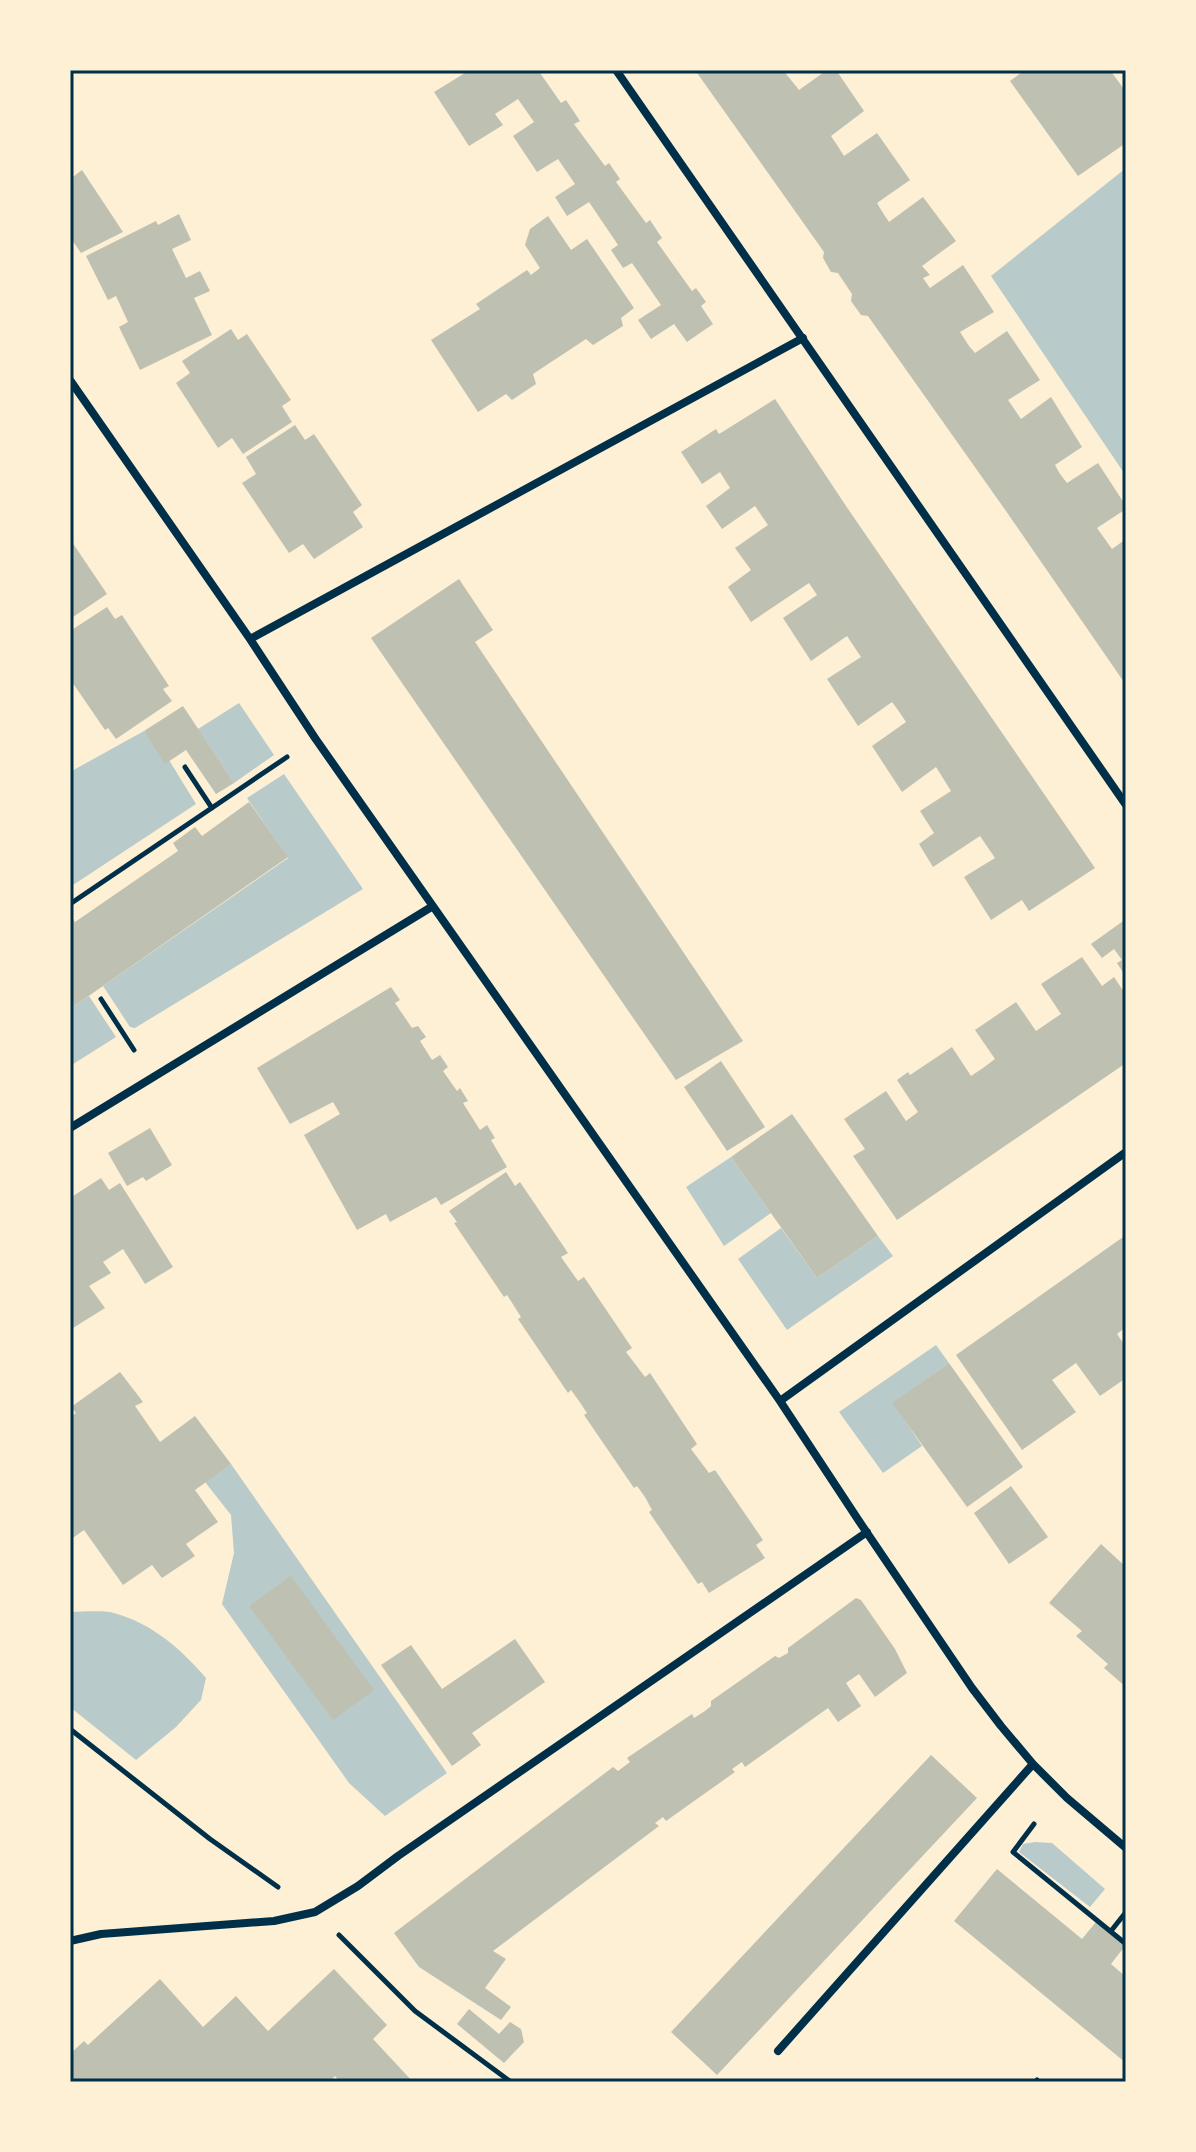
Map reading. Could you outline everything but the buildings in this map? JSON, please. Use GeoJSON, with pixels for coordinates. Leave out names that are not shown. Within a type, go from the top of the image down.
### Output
{"type":"FeatureCollection","features":[{"type":"Feature","properties":{"kind":"street"},"geometry":{"type":"LineString","coordinates":[[616,70],[1126,805]]}},
{"type":"Feature","properties":{"kind":"street"},"geometry":{"type":"LineString","coordinates":[[250,639],[803,338]]}},
{"type":"Feature","properties":{"kind":"street"},"geometry":{"type":"LineString","coordinates":[[70,380],[315,738],[780,1401],[972,1688],[1033,1764],[1067,1798],[1126,1848]]}},
{"type":"Feature","properties":{"kind":"street"},"geometry":{"type":"LineString","coordinates":[[70,1128],[433,906]]}},
{"type":"Feature","properties":{"kind":"street"},"geometry":{"type":"LineString","coordinates":[[780,1401],[1126,1152]]}},
{"type":"Feature","properties":{"kind":"street"},"geometry":{"type":"LineString","coordinates":[[70,1941],[101,1934],[274,1921],[315,1912],[358,1886],[867,1532]]}},
{"type":"Feature","properties":{"kind":"street"},"geometry":{"type":"LineString","coordinates":[[778,2051],[1033,1764]]}},
{"type":"Feature","properties":{"kind":"path"},"geometry":{"type":"LineString","coordinates":[[70,904],[287,757]]}},
{"type":"Feature","properties":{"kind":"path"},"geometry":{"type":"LineString","coordinates":[[185,767],[212,808]]}},
{"type":"Feature","properties":{"kind":"path"},"geometry":{"type":"LineString","coordinates":[[101,999],[152,1078]]}},
{"type":"Feature","properties":{"kind":"path"},"geometry":{"type":"LineString","coordinates":[[70,1729],[210,1839],[315,1912],[415,2011],[511,2082]]}},
{"type":"Feature","properties":{"kind":"path"},"geometry":{"type":"LineString","coordinates":[[1034,1824],[1013,1852],[1126,1944]]}},
{"type":"Feature","properties":{"kind":"path"},"geometry":{"type":"LineString","coordinates":[[1111,1931],[1126,1912]]}},
{"type":"Feature","properties":{"kind":"shaded area"},"geometry":{"type":"Polygon","coordinates":[[[1126,168],[1126,476],[991,276],[1126,168]]]}},
{"type":"Feature","properties":{"kind":"shaded area"},"geometry":{"type":"Polygon","coordinates":[[[239,703],[274,755],[234,783],[198,729],[239,703]]]}},
{"type":"Feature","properties":{"kind":"shaded area"},"geometry":{"type":"Polygon","coordinates":[[[144,731],[169,760],[196,804],[70,887],[70,772],[144,731]]]}},
{"type":"Feature","properties":{"kind":"shaded area"},"geometry":{"type":"Polygon","coordinates":[[[284,774],[363,889],[135,1028],[130,1027],[103,986],[288,858],[247,798],[284,774]]]}},
{"type":"Feature","properties":{"kind":"shaded area"},"geometry":{"type":"Polygon","coordinates":[[[89,996],[116,1037],[70,1066],[70,1009],[89,996]]]}},
{"type":"Feature","properties":{"kind":"shaded area"},"geometry":{"type":"Polygon","coordinates":[[[731,1157],[771,1213],[724,1246],[686,1187],[731,1157]]]}},
{"type":"Feature","properties":{"kind":"shaded area"},"geometry":{"type":"Polygon","coordinates":[[[781,1228],[817,1278],[878,1236],[893,1256],[787,1330],[738,1259],[781,1228]]]}},
{"type":"Feature","properties":{"kind":"shaded area"},"geometry":{"type":"Polygon","coordinates":[[[936,1345],[949,1363],[893,1403],[922,1446],[883,1473],[839,1412],[936,1345]]]}},
{"type":"Feature","properties":{"kind":"shaded area"},"geometry":{"type":"Polygon","coordinates":[[[231,1464],[447,1773],[385,1816],[349,1783],[222,1604],[234,1553],[231,1515],[205,1482],[231,1464]]]}},
{"type":"Feature","properties":{"kind":"shaded area"},"geometry":{"type":"Polygon","coordinates":[[[70,1612],[109,1612],[141,1624],[187,1657],[206,1678],[201,1700],[176,1727],[136,1760],[70,1707],[70,1612]]]}},
{"type":"Feature","properties":{"kind":"shaded area"},"geometry":{"type":"Polygon","coordinates":[[[1052,1843],[1105,1889],[1090,1907],[1019,1852],[1023,1844],[1052,1843]]]}}]}
